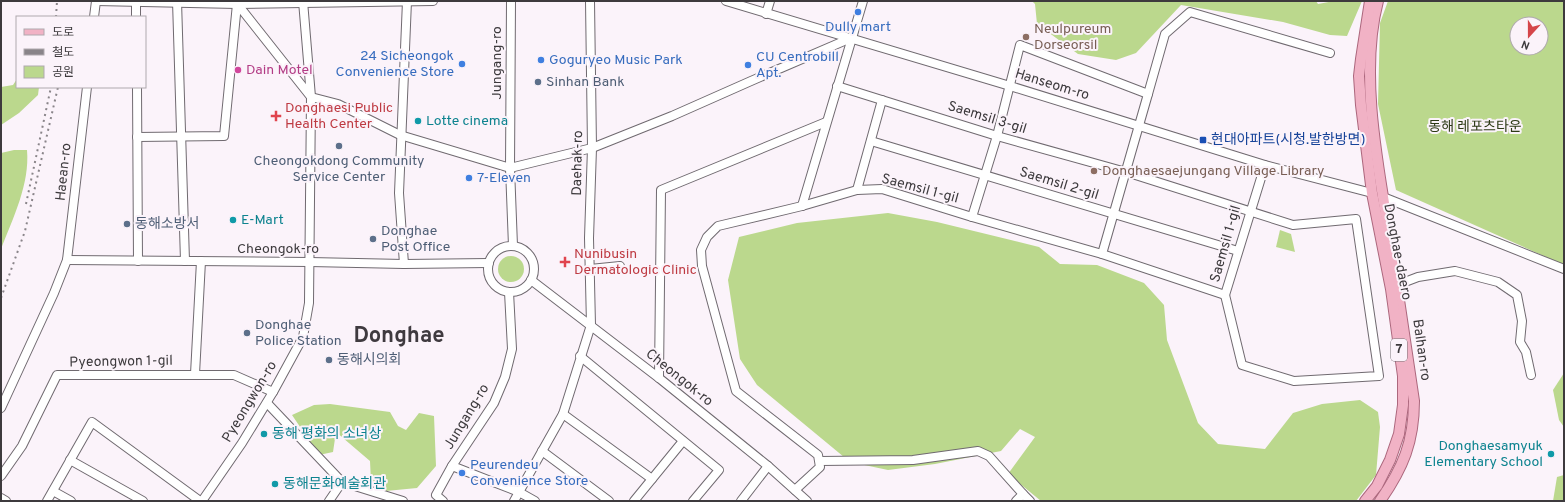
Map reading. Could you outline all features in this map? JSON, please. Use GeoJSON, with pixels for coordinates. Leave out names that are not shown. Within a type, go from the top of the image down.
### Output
{"type":"FeatureCollection","features":[{"type":"Feature","properties":{"kind":"main road","name":"Donghae-daero"},"geometry":{"type":"LineString","coordinates":[[1365,501],[1377,486],[1390,460],[1399,434],[1403,376],[1391,289],[1372,192],[1359,76],[1362,43],[1370,1]]}},
{"type":"Feature","properties":{"kind":"main road","name":"Donghae-daero"},"geometry":{"type":"LineString","coordinates":[[1378,1],[1370,50],[1370,92],[1383,197]]}},
{"type":"Feature","properties":{"kind":"main road"},"geometry":{"type":"LineString","coordinates":[[1372,192],[1383,197]]}},
{"type":"Feature","properties":{"kind":"main road","name":"Balhan-ro"},"geometry":{"type":"LineString","coordinates":[[1380,501],[1396,478],[1408,451],[1414,423],[1414,401],[1383,197]]}},
{"type":"Feature","properties":{"kind":"street"},"geometry":{"type":"LineString","coordinates":[[94,16],[96,1],[136,3],[304,3],[433,1]]}},
{"type":"Feature","properties":{"kind":"street","name":"Jungang-ro"},"geometry":{"type":"LineString","coordinates":[[511,1],[510,168],[513,246]]}},
{"type":"Feature","properties":{"kind":"street","name":"Daehak-ro"},"geometry":{"type":"LineString","coordinates":[[590,1],[592,148],[589,238],[591,325]]}},
{"type":"Feature","properties":{"kind":"street","name":"Hanseom-ro"},"geometry":{"type":"LineString","coordinates":[[726,1],[1139,125],[1265,165],[1372,192]]}},
{"type":"Feature","properties":{"kind":"street"},"geometry":{"type":"LineString","coordinates":[[766,14],[770,1]]}},
{"type":"Feature","properties":{"kind":"street"},"geometry":{"type":"LineString","coordinates":[[802,206],[863,1]]}},
{"type":"Feature","properties":{"kind":"street"},"geometry":{"type":"LineString","coordinates":[[177,2],[186,261]]}},
{"type":"Feature","properties":{"kind":"street"},"geometry":{"type":"LineString","coordinates":[[404,264],[399,193],[400,135],[407,2]]}},
{"type":"Feature","properties":{"kind":"street"},"geometry":{"type":"LineString","coordinates":[[136,3],[136,16]]}},
{"type":"Feature","properties":{"kind":"street"},"geometry":{"type":"LineString","coordinates":[[236,3],[311,97],[338,104],[400,135],[510,168],[592,148],[672,116],[751,80],[851,38]]}},
{"type":"Feature","properties":{"kind":"street"},"geometry":{"type":"LineString","coordinates":[[137,137],[224,136],[236,3]]}},
{"type":"Feature","properties":{"kind":"street","name":"Pyeongwon-ro"},"geometry":{"type":"LineString","coordinates":[[201,501],[267,403],[303,337],[309,303],[311,97],[304,3]]}},
{"type":"Feature","properties":{"kind":"street"},"geometry":{"type":"LineString","coordinates":[[1102,254],[1165,34],[1190,12],[1330,53]]}},
{"type":"Feature","properties":{"kind":"street"},"geometry":{"type":"LineString","coordinates":[[972,217],[984,174],[997,136],[1020,45],[1148,94]]}},
{"type":"Feature","properties":{"kind":"street","name":"Saemsil 3-gil"},"geometry":{"type":"LineString","coordinates":[[837,86],[997,136],[1126,172],[1293,226],[1356,219],[1379,376],[1294,381],[1242,365],[1225,295]]}},
{"type":"Feature","properties":{"kind":"street","name":"Haean-ro"},"geometry":{"type":"LineString","coordinates":[[1,408],[54,293],[67,260],[87,88]]}},
{"type":"Feature","properties":{"kind":"street"},"geometry":{"type":"LineString","coordinates":[[137,88],[138,261]]}},
{"type":"Feature","properties":{"kind":"street"},"geometry":{"type":"LineString","coordinates":[[858,190],[882,100]]}},
{"type":"Feature","properties":{"kind":"street"},"geometry":{"type":"LineString","coordinates":[[659,378],[661,190],[826,122]]}},
{"type":"Feature","properties":{"kind":"street","name":"Saemsil 2-gil"},"geometry":{"type":"LineString","coordinates":[[871,141],[1238,251]]}},
{"type":"Feature","properties":{"kind":"street","name":"Saemsil 1-gil"},"geometry":{"type":"LineString","coordinates":[[820,461],[818,455],[736,391],[702,266],[701,250],[707,237],[718,226],[802,206],[858,190],[882,189],[972,217],[1102,254],[1225,295],[1265,165]]}},
{"type":"Feature","properties":{"kind":"street"},"geometry":{"type":"LineString","coordinates":[[1383,197],[1564,269]]}},
{"type":"Feature","properties":{"kind":"street"},"geometry":{"type":"LineString","coordinates":[[513,246],[522,248],[532,258],[534,267],[531,280],[522,290],[509,292],[500,290],[491,281],[488,271],[489,263],[495,252],[502,247],[513,246]]}},
{"type":"Feature","properties":{"kind":"street","name":"Cheongok-ro"},"geometry":{"type":"LineString","coordinates":[[67,260],[404,264],[489,263]]}},
{"type":"Feature","properties":{"kind":"street"},"geometry":{"type":"LineString","coordinates":[[195,374],[201,261]]}},
{"type":"Feature","properties":{"kind":"street"},"geometry":{"type":"LineString","coordinates":[[590,269],[620,266]]}},
{"type":"Feature","properties":{"kind":"street"},"geometry":{"type":"LineString","coordinates":[[1397,285],[1418,277],[1455,271],[1498,282],[1517,295],[1522,320],[1520,342],[1526,352],[1531,375]]}},
{"type":"Feature","properties":{"kind":"street","name":"Cheongok-ro"},"geometry":{"type":"LineString","coordinates":[[531,280],[659,378],[768,466],[807,501]]}},
{"type":"Feature","properties":{"kind":"street","name":"Jungang-ro"},"geometry":{"type":"LineString","coordinates":[[437,499],[452,466],[494,404],[505,378],[512,349],[509,292]]}},
{"type":"Feature","properties":{"kind":"street"},"geometry":{"type":"LineString","coordinates":[[514,501],[563,414],[591,325]]}},
{"type":"Feature","properties":{"kind":"street"},"geometry":{"type":"LineString","coordinates":[[580,356],[719,470],[693,501]]}},
{"type":"Feature","properties":{"kind":"street","name":"Pyeongwon 1-gil"},"geometry":{"type":"LineString","coordinates":[[1,476],[22,446],[57,375],[234,375],[273,392]]}},
{"type":"Feature","properties":{"kind":"street"},"geometry":{"type":"LineString","coordinates":[[267,403],[342,482],[403,501]]}},
{"type":"Feature","properties":{"kind":"street"},"geometry":{"type":"LineString","coordinates":[[563,414],[652,479]]}},
{"type":"Feature","properties":{"kind":"street"},"geometry":{"type":"LineString","coordinates":[[47,501],[92,422],[201,501]]}},
{"type":"Feature","properties":{"kind":"street"},"geometry":{"type":"LineString","coordinates":[[634,501],[683,441]]}},
{"type":"Feature","properties":{"kind":"street"},"geometry":{"type":"LineString","coordinates":[[542,451],[609,501]]}},
{"type":"Feature","properties":{"kind":"street"},"geometry":{"type":"LineString","coordinates":[[795,490],[820,467],[820,461],[914,460],[978,451],[989,456],[1030,501]]}},
{"type":"Feature","properties":{"kind":"street"},"geometry":{"type":"LineString","coordinates":[[70,460],[143,501]]}},
{"type":"Feature","properties":{"kind":"street"},"geometry":{"type":"LineString","coordinates":[[452,466],[519,492],[535,501]]}},
{"type":"Feature","properties":{"kind":"street"},"geometry":{"type":"LineString","coordinates":[[741,501],[768,466]]}},
{"type":"Feature","properties":{"kind":"street"},"geometry":{"type":"LineString","coordinates":[[329,501],[342,482]]}},
{"type":"Feature","properties":{"kind":"street"},"geometry":{"type":"LineString","coordinates":[[53,491],[71,501]]}},
{"type":"Feature","properties":{"kind":"street"},"geometry":{"type":"LineString","coordinates":[[1016,501],[1023,494]]}},
{"type":"Feature","properties":{"kind":"street"},"geometry":{"type":"LineString","coordinates":[[1,498],[6,501]]}},
{"type":"Feature","properties":{"kind":"green space"},"geometry":{"type":"Polygon","coordinates":[[[1032,1],[1316,1],[1318,4],[1334,1],[1362,1],[1347,36],[1330,35],[1283,22],[1181,5],[1136,53],[1116,60],[1078,54],[1037,24],[1035,4],[1032,1]]]}},
{"type":"Feature","properties":{"kind":"green space","name":"동해 레포츠타운"},"geometry":{"type":"Polygon","coordinates":[[[1388,1],[1564,1],[1564,265],[1396,190],[1378,104],[1380,23],[1388,1]]]}},
{"type":"Feature","properties":{"kind":"green space"},"geometry":{"type":"Polygon","coordinates":[[[16,80],[16,88],[39,88],[38,95],[19,113],[1,125],[1,87],[13,85],[16,80]]]}},
{"type":"Feature","properties":{"kind":"green space"},"geometry":{"type":"Polygon","coordinates":[[[14,150],[27,150],[26,175],[20,201],[1,249],[1,153],[14,150]]]}},
{"type":"Feature","properties":{"kind":"green space"},"geometry":{"type":"Polygon","coordinates":[[[888,213],[937,222],[1039,247],[1060,264],[1097,265],[1144,283],[1164,305],[1167,340],[1198,423],[1218,444],[1265,449],[1293,413],[1322,404],[1360,400],[1378,412],[1380,427],[1376,475],[1356,501],[1041,501],[1008,474],[1035,437],[1020,429],[1001,451],[935,464],[888,470],[850,462],[757,385],[740,359],[728,280],[739,237],[797,223],[888,213]]]}},
{"type":"Feature","properties":{"kind":"green space"},"geometry":{"type":"Polygon","coordinates":[[[1280,230],[1291,234],[1295,252],[1276,247],[1280,230]]]}},
{"type":"Feature","properties":{"kind":"green space"},"geometry":{"type":"Polygon","coordinates":[[[511,256],[520,260],[524,269],[520,278],[511,282],[502,278],[498,269],[502,260],[511,256]]]}},
{"type":"Feature","properties":{"kind":"green space"},"geometry":{"type":"Polygon","coordinates":[[[1564,373],[1564,427],[1559,420],[1553,390],[1564,373]]]}},
{"type":"Feature","properties":{"kind":"green space"},"geometry":{"type":"Polygon","coordinates":[[[330,404],[390,412],[398,426],[406,430],[419,413],[434,416],[436,466],[417,488],[386,491],[371,482],[370,461],[336,432],[333,452],[319,455],[292,415],[314,405],[330,404]]]}},
{"type":"Feature","properties":{"kind":"green space"},"geometry":{"type":"Polygon","coordinates":[[[1564,475],[1564,501],[1553,501],[1557,477],[1564,475]]]}},
{"type":"Feature","properties":{"kind":"railway"},"geometry":{"type":"LineString","coordinates":[[56,16],[57,1]]}},
{"type":"Feature","properties":{"kind":"railway"},"geometry":{"type":"LineString","coordinates":[[26,204],[51,88]]}},
{"type":"Feature","properties":{"kind":"railway"},"geometry":{"type":"LineString","coordinates":[[1,298],[25,231],[58,88]]}},
{"type":"Feature","properties":{"kind":"place","name":"Dully mart"},"geometry":{"type":"Point","coordinates":[858,12]}},
{"type":"Feature","properties":{"kind":"place","name":"Neulpureum Dorseorsil"},"geometry":{"type":"Point","coordinates":[1026,37]}},
{"type":"Feature","properties":{"kind":"place","name":"Goguryeo Music Park"},"geometry":{"type":"Point","coordinates":[541,60]}},
{"type":"Feature","properties":{"kind":"place","name":"24 Sicheongok Convenience Store"},"geometry":{"type":"Point","coordinates":[462,64]}},
{"type":"Feature","properties":{"kind":"place","name":"CU Centrobill Apt."},"geometry":{"type":"Point","coordinates":[748,65]}},
{"type":"Feature","properties":{"kind":"place","name":"Dain Motel"},"geometry":{"type":"Point","coordinates":[238,70]}},
{"type":"Feature","properties":{"kind":"place","name":"Sinhan Bank"},"geometry":{"type":"Point","coordinates":[538,82]}},
{"type":"Feature","properties":{"kind":"place","name":"Donghaesi Public Health Center"},"geometry":{"type":"Point","coordinates":[276,116]}},
{"type":"Feature","properties":{"kind":"place","name":"Lotte cinema"},"geometry":{"type":"Point","coordinates":[418,121]}},
{"type":"Feature","properties":{"kind":"place","name":"현대아파트(시청.발한방면)"},"geometry":{"type":"Point","coordinates":[1203,140]}},
{"type":"Feature","properties":{"kind":"place","name":"Cheongokdong Community Service Center"},"geometry":{"type":"Point","coordinates":[339,146]}},
{"type":"Feature","properties":{"kind":"place","name":"Donghaesaejungang Village Library"},"geometry":{"type":"Point","coordinates":[1094,171]}},
{"type":"Feature","properties":{"kind":"place","name":"7-Eleven"},"geometry":{"type":"Point","coordinates":[469,178]}},
{"type":"Feature","properties":{"kind":"place","name":"E-Mart"},"geometry":{"type":"Point","coordinates":[233,220]}},
{"type":"Feature","properties":{"kind":"place","name":"동해소방서"},"geometry":{"type":"Point","coordinates":[127,224]}},
{"type":"Feature","properties":{"kind":"place","name":"Donghae Post Office"},"geometry":{"type":"Point","coordinates":[373,239]}},
{"type":"Feature","properties":{"kind":"place","name":"Nunibusin Dermatologic Clinic"},"geometry":{"type":"Point","coordinates":[565,262]}},
{"type":"Feature","properties":{"kind":"place","name":"Donghae Police Station"},"geometry":{"type":"Point","coordinates":[247,333]}},
{"type":"Feature","properties":{"kind":"place","name":"동해시의회"},"geometry":{"type":"Point","coordinates":[329,360]}},
{"type":"Feature","properties":{"kind":"place","name":"동해 평화의 소녀상"},"geometry":{"type":"Point","coordinates":[264,434]}},
{"type":"Feature","properties":{"kind":"place","name":"Donghaesamyuk Elementary School"},"geometry":{"type":"Point","coordinates":[1551,454]}},
{"type":"Feature","properties":{"kind":"place","name":"Peurendeu Convenience Store"},"geometry":{"type":"Point","coordinates":[462,473]}},
{"type":"Feature","properties":{"kind":"place","name":"동해문화예술회관"},"geometry":{"type":"Point","coordinates":[275,484]}},
{"type":"Feature","properties":{"kind":"district","name":"Donghae"},"geometry":{"type":"Point","coordinates":[399,336]}}]}
